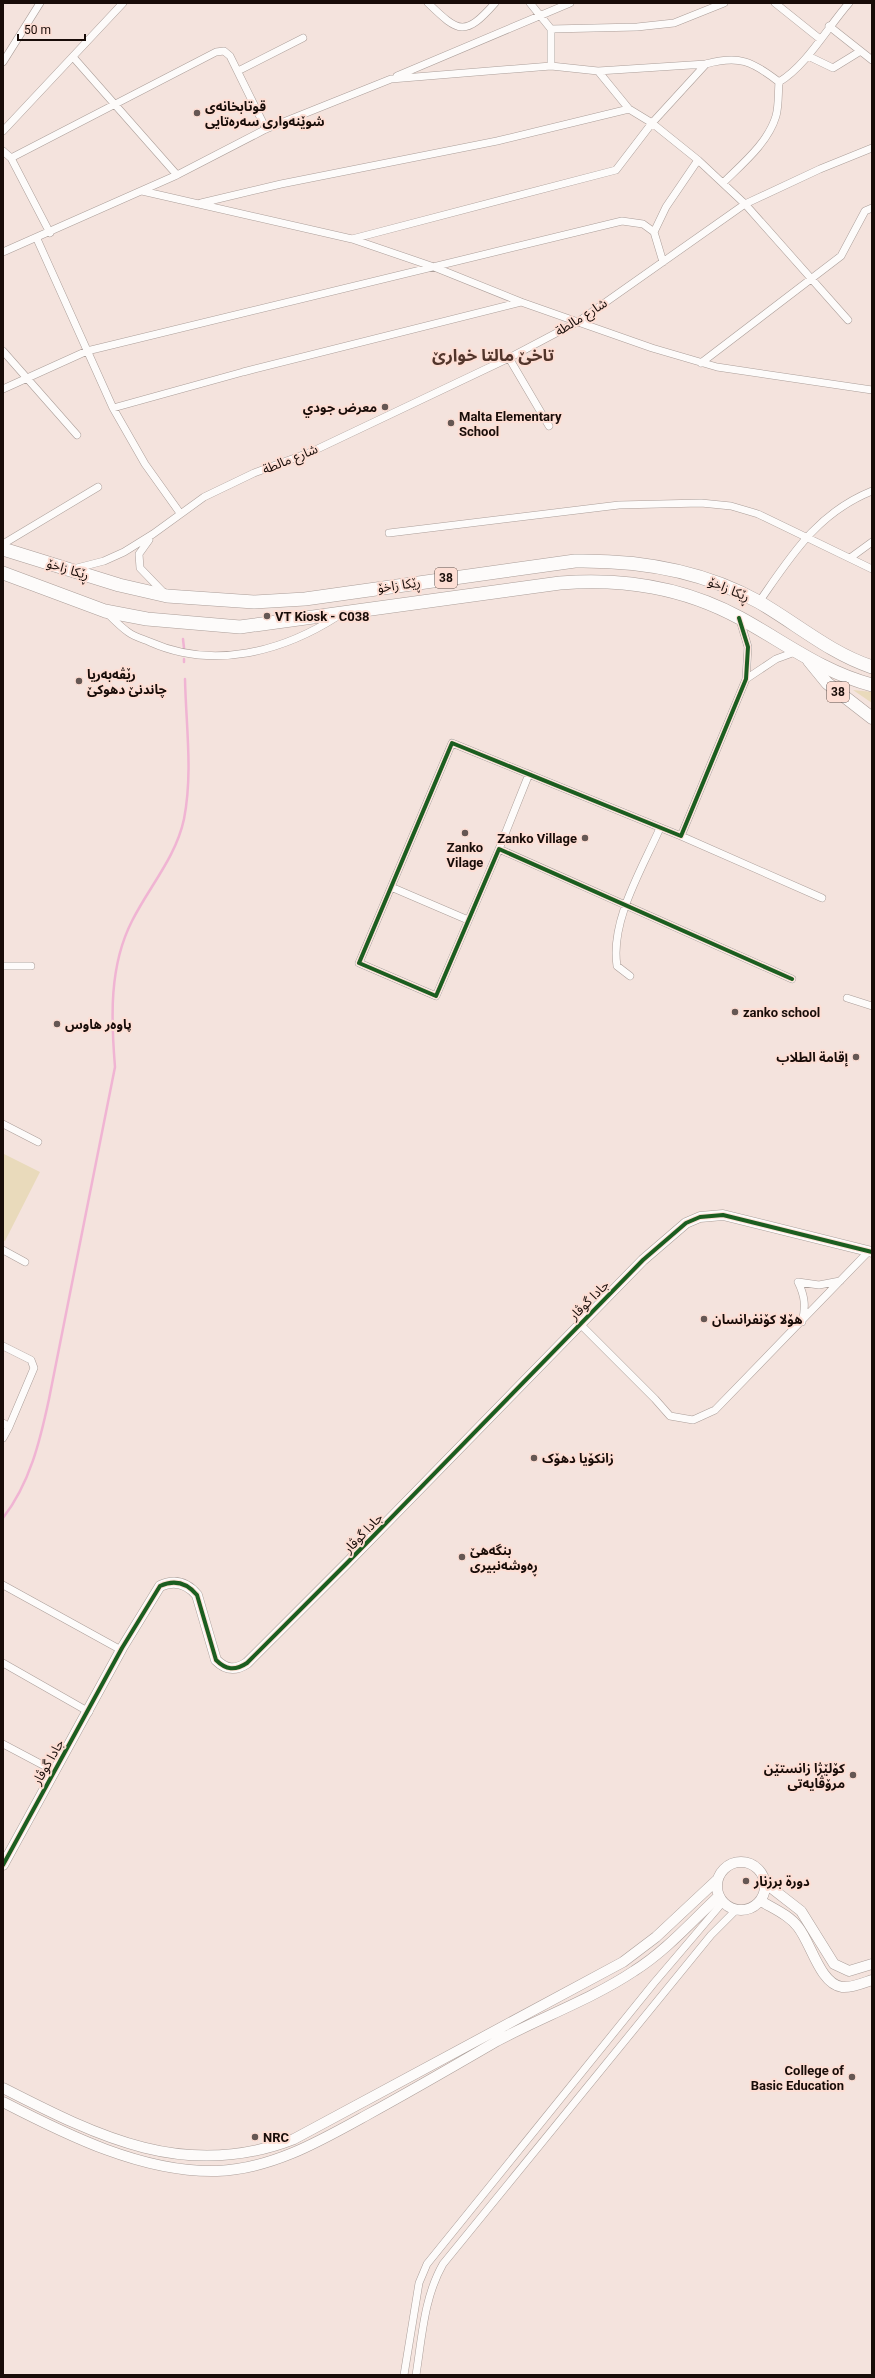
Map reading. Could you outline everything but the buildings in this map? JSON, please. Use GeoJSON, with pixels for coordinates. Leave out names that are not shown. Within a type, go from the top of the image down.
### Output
{"type":"FeatureCollection","features":[{"type":"Feature","properties":{"kind":"highway","name":"ڕێکا زاخۆ"},"geometry":{"type":"LineString","coordinates":[[3,549],[69,570],[167,596],[220,601],[280,601],[574,561],[609,560],[650,564],[681,571],[734,590],[759,602],[831,649],[872,667]]}},
{"type":"Feature","properties":{"kind":"highway","name":"ڕێکا زاخۆ"},"geometry":{"type":"LineString","coordinates":[[3,573],[105,611],[193,624],[240,627],[282,623],[342,613],[560,583],[596,580],[659,587],[690,595],[739,618],[809,660],[850,680],[872,685]]}},
{"type":"Feature","properties":{"kind":"highway"},"geometry":{"type":"LineString","coordinates":[[280,601],[282,623]]}},
{"type":"Feature","properties":{"kind":"main road","name":"ڕێکا زاخۆ"},"geometry":{"type":"LineString","coordinates":[[809,660],[831,687],[872,718]]}},
{"type":"Feature","properties":{"kind":"street"},"geometry":{"type":"LineString","coordinates":[[3,62],[40,3]]}},
{"type":"Feature","properties":{"kind":"street"},"geometry":{"type":"LineString","coordinates":[[3,131],[122,3]]}},
{"type":"Feature","properties":{"kind":"street"},"geometry":{"type":"LineString","coordinates":[[428,3],[446,20],[457,27],[467,27],[477,23],[495,3]]}},
{"type":"Feature","properties":{"kind":"street"},"geometry":{"type":"LineString","coordinates":[[530,3],[538,15],[551,29],[551,66]]}},
{"type":"Feature","properties":{"kind":"street"},"geometry":{"type":"LineString","coordinates":[[3,252],[37,239],[177,175],[266,129],[392,79],[538,15],[570,3]]}},
{"type":"Feature","properties":{"kind":"street"},"geometry":{"type":"LineString","coordinates":[[551,29],[637,27],[674,23],[724,3]]}},
{"type":"Feature","properties":{"kind":"street"},"geometry":{"type":"LineString","coordinates":[[775,3],[820,39]]}},
{"type":"Feature","properties":{"kind":"street"},"geometry":{"type":"LineString","coordinates":[[779,82],[792,74],[808,56],[829,26],[849,3]]}},
{"type":"Feature","properties":{"kind":"street"},"geometry":{"type":"LineString","coordinates":[[829,26],[859,52],[872,60]]}},
{"type":"Feature","properties":{"kind":"street"},"geometry":{"type":"LineString","coordinates":[[238,71],[303,38]]}},
{"type":"Feature","properties":{"kind":"street"},"geometry":{"type":"LineString","coordinates":[[11,158],[216,52],[224,51],[230,56],[266,129]]}},
{"type":"Feature","properties":{"kind":"street"},"geometry":{"type":"LineString","coordinates":[[808,56],[833,68],[859,52]]}},
{"type":"Feature","properties":{"kind":"street"},"geometry":{"type":"LineString","coordinates":[[73,57],[177,175]]}},
{"type":"Feature","properties":{"kind":"street"},"geometry":{"type":"LineString","coordinates":[[392,79],[551,66],[598,71],[706,64],[723,59],[744,60],[761,68],[779,82]]}},
{"type":"Feature","properties":{"kind":"street"},"geometry":{"type":"LineString","coordinates":[[352,239],[616,170],[652,123],[706,64]]}},
{"type":"Feature","properties":{"kind":"street"},"geometry":{"type":"LineString","coordinates":[[598,71],[629,109],[652,123],[698,160],[745,204],[848,320]]}},
{"type":"Feature","properties":{"kind":"street"},"geometry":{"type":"LineString","coordinates":[[723,183],[757,150],[772,126],[776,115],[779,82]]}},
{"type":"Feature","properties":{"kind":"street"},"geometry":{"type":"LineString","coordinates":[[200,203],[281,184],[497,141],[629,109]]}},
{"type":"Feature","properties":{"kind":"street","name":"شارع مالطة"},"geometry":{"type":"LineString","coordinates":[[69,570],[115,556],[153,534],[180,513],[211,493],[254,473],[311,452],[509,358],[579,321],[745,204],[820,169],[872,148]]}},
{"type":"Feature","properties":{"kind":"street"},"geometry":{"type":"LineString","coordinates":[[3,151],[11,158],[50,233]]}},
{"type":"Feature","properties":{"kind":"street"},"geometry":{"type":"LineString","coordinates":[[654,232],[666,207],[698,160]]}},
{"type":"Feature","properties":{"kind":"street"},"geometry":{"type":"LineString","coordinates":[[142,191],[200,203],[352,239],[434,267],[521,302],[579,321],[652,348],[701,362],[786,379],[872,390]]}},
{"type":"Feature","properties":{"kind":"street"},"geometry":{"type":"LineString","coordinates":[[701,362],[841,256],[865,211],[872,208]]}},
{"type":"Feature","properties":{"kind":"street"},"geometry":{"type":"LineString","coordinates":[[3,389],[87,351],[622,221],[643,224],[654,232],[664,262]]}},
{"type":"Feature","properties":{"kind":"street"},"geometry":{"type":"LineString","coordinates":[[37,239],[113,408],[145,464],[180,513]]}},
{"type":"Feature","properties":{"kind":"street"},"geometry":{"type":"LineString","coordinates":[[113,408],[243,372],[521,302]]}},
{"type":"Feature","properties":{"kind":"street"},"geometry":{"type":"LineString","coordinates":[[3,351],[77,435]]}},
{"type":"Feature","properties":{"kind":"street"},"geometry":{"type":"LineString","coordinates":[[509,358],[549,426]]}},
{"type":"Feature","properties":{"kind":"street"},"geometry":{"type":"LineString","coordinates":[[3,544],[98,488]]}},
{"type":"Feature","properties":{"kind":"street"},"geometry":{"type":"LineString","coordinates":[[759,602],[805,537],[822,520],[872,491]]}},
{"type":"Feature","properties":{"kind":"street"},"geometry":{"type":"LineString","coordinates":[[389,533],[619,505],[693,503],[731,506],[758,514],[872,569]]}},
{"type":"Feature","properties":{"kind":"street","name":"شارع مالطة"},"geometry":{"type":"LineString","coordinates":[[153,534],[141,550],[138,562],[142,572],[156,582],[167,596]]}},
{"type":"Feature","properties":{"kind":"street"},"geometry":{"type":"LineString","coordinates":[[850,558],[872,542]]}},
{"type":"Feature","properties":{"kind":"street"},"geometry":{"type":"LineString","coordinates":[[105,611],[129,633],[167,650],[196,656],[245,654],[297,640],[342,613]]}},
{"type":"Feature","properties":{"kind":"street"},"geometry":{"type":"LineString","coordinates":[[681,836],[746,679],[748,647],[739,618]]}},
{"type":"Feature","properties":{"kind":"street"},"geometry":{"type":"LineString","coordinates":[[746,679],[776,659],[795,652]]}},
{"type":"Feature","properties":{"kind":"street"},"geometry":{"type":"LineString","coordinates":[[529,774],[499,849],[436,996],[359,963],[452,743],[529,774],[660,828],[681,836],[822,898]]}},
{"type":"Feature","properties":{"kind":"street"},"geometry":{"type":"LineString","coordinates":[[630,976],[617,966],[614,950],[617,929],[660,828]]}},
{"type":"Feature","properties":{"kind":"street"},"geometry":{"type":"LineString","coordinates":[[499,849],[792,979]]}},
{"type":"Feature","properties":{"kind":"street"},"geometry":{"type":"LineString","coordinates":[[391,887],[468,920]]}},
{"type":"Feature","properties":{"kind":"street"},"geometry":{"type":"LineString","coordinates":[[3,966],[31,966]]}},
{"type":"Feature","properties":{"kind":"street"},"geometry":{"type":"LineString","coordinates":[[848,998],[872,1006]]}},
{"type":"Feature","properties":{"kind":"street"},"geometry":{"type":"LineString","coordinates":[[3,1124],[38,1142]]}},
{"type":"Feature","properties":{"kind":"street","name":"جادا گوڤار"},"geometry":{"type":"LineString","coordinates":[[3,1865],[54,1771],[89,1712],[121,1650],[160,1586],[169,1582],[178,1582],[186,1584],[197,1595],[216,1660],[222,1666],[230,1669],[239,1668],[247,1663],[348,1563],[577,1326],[675,1230],[700,1217],[735,1217],[871,1251]]}},
{"type":"Feature","properties":{"kind":"street"},"geometry":{"type":"LineString","coordinates":[[3,1250],[25,1262]]}},
{"type":"Feature","properties":{"kind":"street"},"geometry":{"type":"LineString","coordinates":[[577,1326],[581,1325],[670,1416],[693,1420],[715,1410],[871,1251]]}},
{"type":"Feature","properties":{"kind":"street"},"geometry":{"type":"LineString","coordinates":[[802,1322],[805,1309],[804,1298],[798,1282],[820,1285],[840,1281]]}},
{"type":"Feature","properties":{"kind":"street"},"geometry":{"type":"LineString","coordinates":[[3,1346],[31,1360],[34,1368],[6,1425],[3,1438]]}},
{"type":"Feature","properties":{"kind":"street"},"geometry":{"type":"LineString","coordinates":[[3,1585],[121,1650]]}},
{"type":"Feature","properties":{"kind":"street"},"geometry":{"type":"LineString","coordinates":[[3,1663],[89,1712]]}},
{"type":"Feature","properties":{"kind":"street"},"geometry":{"type":"LineString","coordinates":[[3,1744],[54,1771]]}},
{"type":"Feature","properties":{"kind":"street"},"geometry":{"type":"LineString","coordinates":[[3,2088],[90,2131],[170,2154],[200,2157],[254,2153],[294,2139],[623,1962],[656,1937],[718,1879],[726,1867],[733,1864],[747,1863],[760,1870],[765,1883],[800,1911],[834,1964],[849,1971],[872,1964]]}},
{"type":"Feature","properties":{"kind":"street"},"geometry":{"type":"LineString","coordinates":[[718,1879],[717,1888],[721,1899],[736,1910],[750,1909],[761,1901],[765,1883]]}},
{"type":"Feature","properties":{"kind":"street"},"geometry":{"type":"LineString","coordinates":[[3,2102],[79,2139],[131,2157],[180,2168],[199,2170],[217,2171],[260,2165],[298,2151],[332,2134],[499,2040],[634,1972],[660,1952],[721,1899]]}},
{"type":"Feature","properties":{"kind":"street"},"geometry":{"type":"LineString","coordinates":[[404,2375],[420,2283],[427,2264],[721,1899]]}},
{"type":"Feature","properties":{"kind":"street"},"geometry":{"type":"LineString","coordinates":[[761,1901],[788,1917],[799,1928],[823,1974],[835,1984],[842,1987],[872,1980]]}},
{"type":"Feature","properties":{"kind":"street"},"geometry":{"type":"LineString","coordinates":[[416,2375],[430,2293],[434,2280],[443,2264],[711,1935],[736,1910]]}},
{"type":"Feature","properties":{"kind":"street"},"geometry":{"type":"LineString","coordinates":[[199,2170],[200,2157]]}},
{"type":"Feature","properties":{"kind":"shaded area"},"geometry":{"type":"Polygon","coordinates":[[[853,690],[872,692],[872,703],[853,690]]]}},
{"type":"Feature","properties":{"kind":"shaded area"},"geometry":{"type":"Polygon","coordinates":[[[4,1154],[40,1172],[5,1241],[3,1240],[4,1154]]]}},
{"type":"Feature","properties":{"kind":"waterway"},"geometry":{"type":"LineString","coordinates":[[183,639],[184,648]]}},
{"type":"Feature","properties":{"kind":"waterway"},"geometry":{"type":"LineString","coordinates":[[3,1518],[20,1491],[33,1461],[49,1399],[115,1067],[113,992],[119,956],[132,921],[169,859],[184,819],[187,802],[189,767],[185,679]]}},
{"type":"Feature","properties":{"kind":"cycle path"},"geometry":{"type":"LineString","coordinates":[[739,618],[748,647],[746,679],[681,836],[452,743],[359,963],[436,996],[499,849],[792,979]]}},
{"type":"Feature","properties":{"kind":"cycle path"},"geometry":{"type":"LineString","coordinates":[[3,1865],[122,1648],[160,1586],[171,1583],[180,1583],[193,1591],[197,1595],[216,1660],[223,1666],[231,1668],[243,1666],[347,1563],[643,1260],[686,1223],[700,1217],[723,1215],[872,1252]]}},
{"type":"Feature","properties":{"kind":"place","name":"قوتابخانەی شوێنەواری سەرەتایی"},"geometry":{"type":"Point","coordinates":[197,113]}},
{"type":"Feature","properties":{"kind":"place","name":"معرض جودي"},"geometry":{"type":"Point","coordinates":[385,407]}},
{"type":"Feature","properties":{"kind":"place","name":"Malta Elementary School"},"geometry":{"type":"Point","coordinates":[451,423]}},
{"type":"Feature","properties":{"kind":"place","name":"VT Kiosk - C038"},"geometry":{"type":"Point","coordinates":[267,616]}},
{"type":"Feature","properties":{"kind":"place","name":"رێڤەبەریا چاندنێ دهوکێ"},"geometry":{"type":"Point","coordinates":[79,681]}},
{"type":"Feature","properties":{"kind":"place","name":"Zanko Vilage"},"geometry":{"type":"Point","coordinates":[465,833]}},
{"type":"Feature","properties":{"kind":"place","name":"Zanko Village"},"geometry":{"type":"Point","coordinates":[585,838]}},
{"type":"Feature","properties":{"kind":"place","name":"zanko school"},"geometry":{"type":"Point","coordinates":[735,1012]}},
{"type":"Feature","properties":{"kind":"place","name":"پاوەر هاوس"},"geometry":{"type":"Point","coordinates":[57,1024]}},
{"type":"Feature","properties":{"kind":"place","name":"إقامة الطلاب"},"geometry":{"type":"Point","coordinates":[856,1057]}},
{"type":"Feature","properties":{"kind":"place","name":"هۆلا كۆنفرانسان"},"geometry":{"type":"Point","coordinates":[704,1319]}},
{"type":"Feature","properties":{"kind":"place","name":"زانکۆیا دهۆک"},"geometry":{"type":"Point","coordinates":[534,1458]}},
{"type":"Feature","properties":{"kind":"place","name":"بنگه‌هێ ڕه‌وشه‌نبیرى"},"geometry":{"type":"Point","coordinates":[462,1557]}},
{"type":"Feature","properties":{"kind":"place","name":"كۆلێژا زانستێن مرۆڤایەتی"},"geometry":{"type":"Point","coordinates":[853,1775]}},
{"type":"Feature","properties":{"kind":"place","name":"دورة برزنار"},"geometry":{"type":"Point","coordinates":[746,1881]}},
{"type":"Feature","properties":{"kind":"place","name":"College of Basic Education"},"geometry":{"type":"Point","coordinates":[852,2077]}},
{"type":"Feature","properties":{"kind":"place","name":"NRC"},"geometry":{"type":"Point","coordinates":[255,2137]}},
{"type":"Feature","properties":{"kind":"district","name":"تاخێ مالتا خوارێ"},"geometry":{"type":"Point","coordinates":[493,355]}}]}
